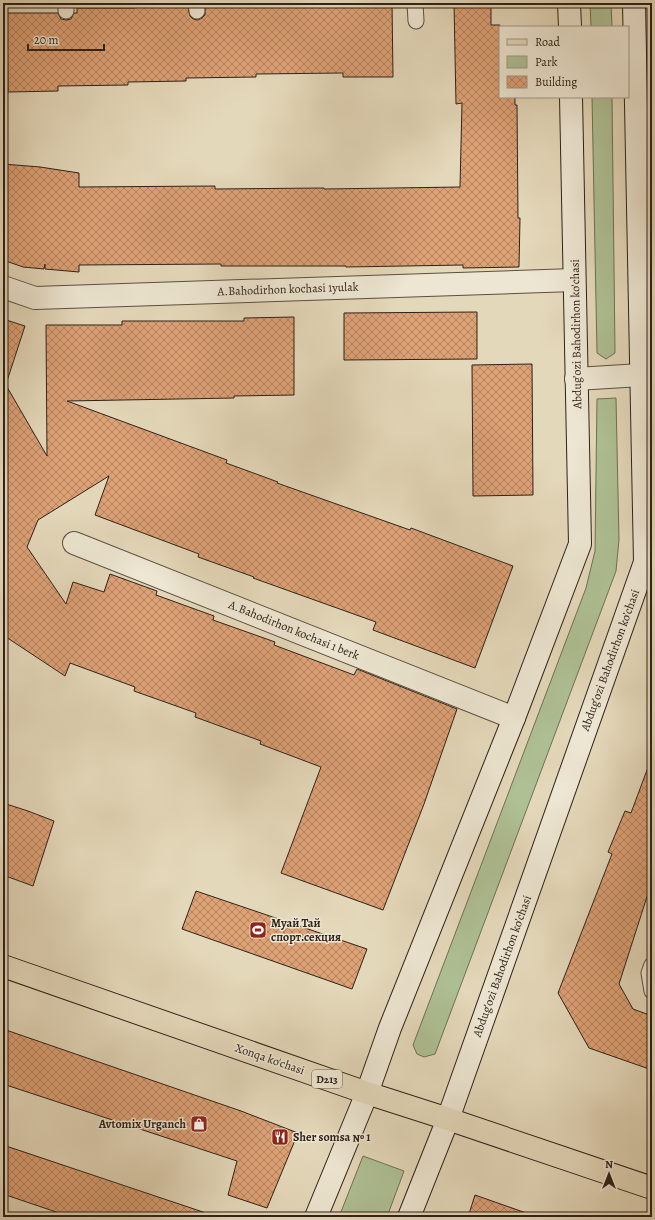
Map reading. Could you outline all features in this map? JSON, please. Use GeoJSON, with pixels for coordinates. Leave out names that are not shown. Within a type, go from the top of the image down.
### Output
{"type":"FeatureCollection","features":[{"type":"Feature","properties":{"kind":"main road"},"geometry":{"type":"LineString","coordinates":[[569,3],[570,26]]}},
{"type":"Feature","properties":{"kind":"main road","name":"Abdug’ozi Bahodirhon ko’chasi"},"geometry":{"type":"LineString","coordinates":[[409,1217],[448,1118],[648,562],[641,375],[645,191],[634,3]]}},
{"type":"Feature","properties":{"kind":"main road","name":"Abdug’ozi Bahodirhon ko’chasi"},"geometry":{"type":"LineString","coordinates":[[316,1217],[367,1093],[390,1028],[514,718],[580,544],[571,98]]}},
{"type":"Feature","properties":{"kind":"main road","name":"A.Bahodirhon kochasi 1yulak"},"geometry":{"type":"LineString","coordinates":[[3,287],[35,298],[574,280]]}},
{"type":"Feature","properties":{"kind":"main road"},"geometry":{"type":"LineString","coordinates":[[576,379],[641,375]]}},
{"type":"Feature","properties":{"kind":"main road","name":"A.Bahodirhon kochasi 1 berk"},"geometry":{"type":"LineString","coordinates":[[74,543],[514,718]]}},
{"type":"Feature","properties":{"kind":"main road","name":"Xonqa ko'chasi"},"geometry":{"type":"LineString","coordinates":[[3,966],[367,1093],[448,1118],[652,1188]]}},
{"type":"Feature","properties":{"kind":"lane"},"geometry":{"type":"LineString","coordinates":[[415,3],[416,21]]}},
{"type":"Feature","properties":{"kind":"lane"},"geometry":{"type":"LineString","coordinates":[[652,965],[649,973],[652,991]]}},
{"type":"Feature","properties":{"kind":"green space"},"geometry":{"type":"Polygon","coordinates":[[[590,3],[611,3],[612,26],[591,26],[590,3]]]}},
{"type":"Feature","properties":{"kind":"green space"},"geometry":{"type":"Polygon","coordinates":[[[592,98],[612,98],[615,353],[606,359],[597,353],[592,98]]]}},
{"type":"Feature","properties":{"kind":"green space"},"geometry":{"type":"Polygon","coordinates":[[[616,398],[619,540],[616,571],[435,1054],[424,1057],[417,1054],[413,1045],[586,588],[595,551],[597,399],[616,398]]]}},
{"type":"Feature","properties":{"kind":"green space"},"geometry":{"type":"Polygon","coordinates":[[[363,1156],[404,1171],[387,1217],[339,1217],[363,1156]]]}},
{"type":"Feature","properties":{"kind":"building"},"geometry":{"type":"Polygon","coordinates":[[[135,3],[187,3],[190,16],[193,19],[198,20],[205,15],[205,3],[392,3],[393,77],[343,77],[343,73],[256,74],[256,77],[186,78],[186,81],[128,82],[128,85],[58,86],[58,91],[8,92],[7,13],[58,13],[61,19],[66,20],[71,19],[74,13],[77,13],[77,8],[135,8],[135,3]]]}},
{"type":"Feature","properties":{"kind":"building"},"geometry":{"type":"Polygon","coordinates":[[[454,3],[491,3],[491,25],[500,25],[499,98],[515,98],[515,105],[517,105],[518,218],[520,218],[519,267],[463,268],[463,265],[346,267],[221,266],[221,264],[79,265],[79,272],[45,269],[45,264],[44,269],[23,267],[3,260],[3,164],[40,167],[79,173],[79,187],[215,186],[215,189],[324,189],[460,187],[462,103],[456,104],[454,3]]]}},
{"type":"Feature","properties":{"kind":"building"},"geometry":{"type":"Polygon","coordinates":[[[477,312],[477,359],[344,360],[344,313],[477,312]]]}},
{"type":"Feature","properties":{"kind":"building"},"geometry":{"type":"Polygon","coordinates":[[[294,317],[294,395],[234,396],[234,398],[67,401],[227,460],[226,463],[278,482],[277,483],[410,530],[411,528],[513,566],[475,668],[373,630],[376,622],[253,578],[254,577],[198,557],[199,554],[95,515],[109,476],[38,520],[27,547],[66,604],[73,582],[104,592],[110,574],[157,591],[156,595],[214,616],[213,620],[275,642],[274,645],[354,675],[357,669],[457,709],[424,804],[383,910],[281,873],[321,767],[260,744],[261,741],[195,717],[196,713],[134,691],[135,687],[70,663],[65,676],[3,635],[3,380],[47,456],[46,325],[122,325],[122,321],[244,321],[244,318],[294,317]]]}},
{"type":"Feature","properties":{"kind":"building"},"geometry":{"type":"Polygon","coordinates":[[[3,319],[25,326],[7,381],[3,380],[3,319]]]}},
{"type":"Feature","properties":{"kind":"building"},"geometry":{"type":"Polygon","coordinates":[[[532,364],[533,495],[473,496],[472,365],[532,364]]]}},
{"type":"Feature","properties":{"kind":"building"},"geometry":{"type":"Polygon","coordinates":[[[650,762],[652,763],[652,881],[619,984],[633,1009],[652,1016],[652,1070],[589,1048],[558,993],[612,854],[608,852],[625,811],[631,813],[650,762]]]}},
{"type":"Feature","properties":{"kind":"building"},"geometry":{"type":"Polygon","coordinates":[[[3,803],[54,821],[33,886],[3,875],[3,803]]]}},
{"type":"Feature","properties":{"kind":"building"},"geometry":{"type":"Polygon","coordinates":[[[196,891],[367,949],[352,989],[182,929],[196,891]]]}},
{"type":"Feature","properties":{"kind":"building"},"geometry":{"type":"Polygon","coordinates":[[[3,1029],[241,1111],[298,1133],[267,1208],[228,1195],[237,1161],[3,1084],[3,1029]]]}},
{"type":"Feature","properties":{"kind":"building"},"geometry":{"type":"Polygon","coordinates":[[[3,1145],[206,1213],[205,1217],[71,1217],[3,1194],[3,1145]]]}},
{"type":"Feature","properties":{"kind":"building"},"geometry":{"type":"Polygon","coordinates":[[[475,1195],[529,1214],[529,1217],[468,1217],[475,1195]]]}},
{"type":"Feature","properties":{"kind":"place","name":"Муай Тай спорт.секция"},"geometry":{"type":"Point","coordinates":[258,930]}},
{"type":"Feature","properties":{"kind":"place","name":"Avtomix Urganch"},"geometry":{"type":"Point","coordinates":[199,1124]}},
{"type":"Feature","properties":{"kind":"place","name":"Sher somsa № 1"},"geometry":{"type":"Point","coordinates":[280,1137]}}]}
